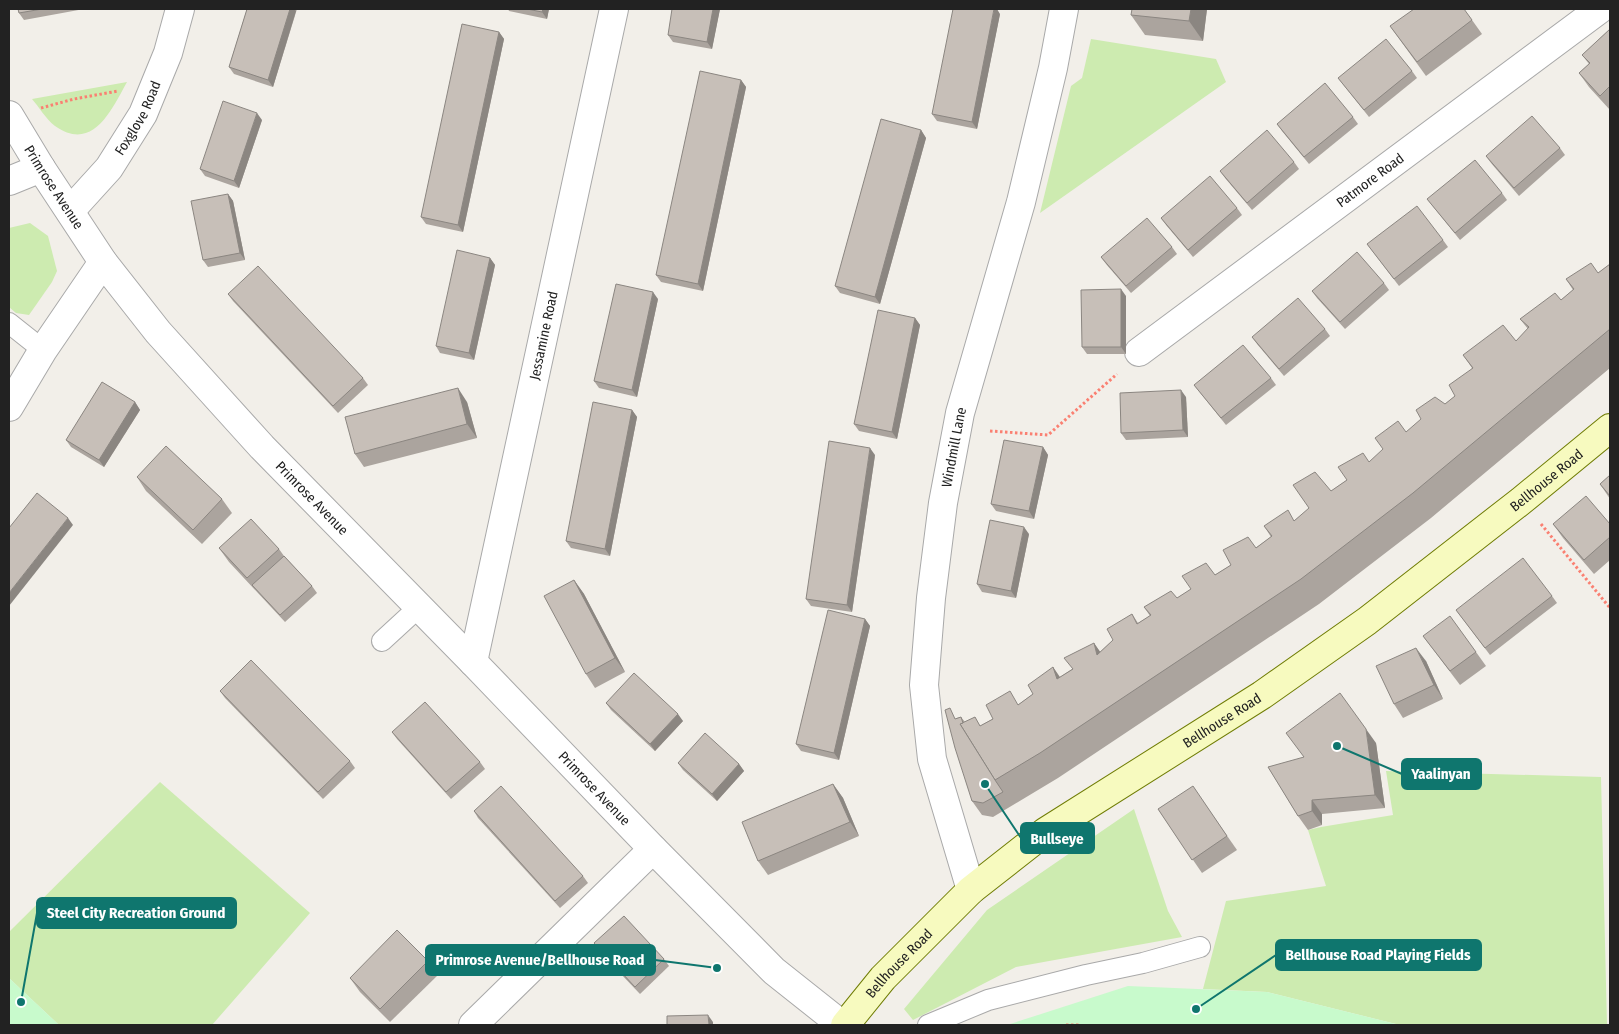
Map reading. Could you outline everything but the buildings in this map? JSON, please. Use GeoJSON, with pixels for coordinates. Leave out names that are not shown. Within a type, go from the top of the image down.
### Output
{"type":"FeatureCollection","features":[{"type":"Feature","properties":{"kind":"main road","name":"Bellhouse Road"},"geometry":{"type":"LineString","coordinates":[[843,1025],[883,978],[971,890],[1044,832],[1262,694],[1359,627],[1521,501],[1610,428]]}},
{"type":"Feature","properties":{"kind":"street","name":"Foxglove Road"},"geometry":{"type":"LineString","coordinates":[[70,211],[109,168],[143,114],[168,53],[180,9]]}},
{"type":"Feature","properties":{"kind":"street","name":"Jessamine Road"},"geometry":{"type":"LineString","coordinates":[[473,662],[614,9]]}},
{"type":"Feature","properties":{"kind":"street","name":"Windmill Lane"},"geometry":{"type":"LineString","coordinates":[[971,890],[932,759],[924,685],[931,598],[943,503],[960,413],[1021,202],[1053,68],[1064,9]]}},
{"type":"Feature","properties":{"kind":"street","name":"Patmore Road"},"geometry":{"type":"LineString","coordinates":[[1139,352],[1600,9]]}},
{"type":"Feature","properties":{"kind":"street","name":"Primrose Avenue"},"geometry":{"type":"LineString","coordinates":[[9,116],[103,262],[158,332],[262,447],[774,971],[843,1025]]}},
{"type":"Feature","properties":{"kind":"street"},"geometry":{"type":"LineString","coordinates":[[9,181],[41,168]]}},
{"type":"Feature","properties":{"kind":"street"},"geometry":{"type":"LineString","coordinates":[[9,407],[43,350],[103,262]]}},
{"type":"Feature","properties":{"kind":"street"},"geometry":{"type":"LineString","coordinates":[[473,1025],[653,849]]}},
{"type":"Feature","properties":{"kind":"lane"},"geometry":{"type":"LineString","coordinates":[[9,323],[43,350]]}},
{"type":"Feature","properties":{"kind":"lane"},"geometry":{"type":"LineString","coordinates":[[382,641],[419,607]]}},
{"type":"Feature","properties":{"kind":"lane"},"geometry":{"type":"LineString","coordinates":[[928,1025],[988,1000],[1086,975],[1143,964],[1200,948]]}},
{"type":"Feature","properties":{"kind":"path"},"geometry":{"type":"LineString","coordinates":[[9,116],[74,99],[155,84]]}},
{"type":"Feature","properties":{"kind":"path"},"geometry":{"type":"LineString","coordinates":[[960,413],[988,431],[1048,435],[1099,391],[1139,352]]}},
{"type":"Feature","properties":{"kind":"path"},"geometry":{"type":"LineString","coordinates":[[1521,501],[1610,608]]}},
{"type":"Feature","properties":{"kind":"path"},"geometry":{"type":"LineString","coordinates":[[1066,1025],[1081,1025]]}},
{"type":"Feature","properties":{"kind":"green space"},"geometry":{"type":"Polygon","coordinates":[[[1091,39],[1216,59],[1226,82],[1040,213],[1071,86],[1082,78],[1091,39]]]}},
{"type":"Feature","properties":{"kind":"green space"},"geometry":{"type":"Polygon","coordinates":[[[127,82],[108,115],[100,124],[91,131],[80,134],[68,133],[55,126],[32,99],[127,82]]]}},
{"type":"Feature","properties":{"kind":"green space"},"geometry":{"type":"Polygon","coordinates":[[[30,223],[48,236],[57,271],[52,282],[29,315],[16,313],[9,307],[9,228],[30,223]]]}},
{"type":"Feature","properties":{"kind":"green space"},"geometry":{"type":"Polygon","coordinates":[[[1386,771],[1601,777],[1607,1025],[1400,1025],[1267,992],[1203,989],[1226,901],[1326,886],[1308,830],[1393,815],[1386,771]]]}},
{"type":"Feature","properties":{"kind":"green space"},"geometry":{"type":"Polygon","coordinates":[[[160,782],[310,913],[212,1025],[59,1025],[9,978],[9,932],[160,782]]]}},
{"type":"Feature","properties":{"kind":"green space"},"geometry":{"type":"Polygon","coordinates":[[[1134,809],[1168,911],[1182,937],[1016,967],[913,1020],[904,1009],[987,910],[1134,809]]]}},
{"type":"Feature","properties":{"kind":"green space"},"geometry":{"type":"Polygon","coordinates":[[[9,978],[59,1025],[9,1025],[9,978]]]}},
{"type":"Feature","properties":{"kind":"green space"},"geometry":{"type":"Polygon","coordinates":[[[1128,986],[1267,992],[1400,1025],[1007,1025],[1128,986]]]}},
{"type":"Feature","properties":{"kind":"place","name":"Yaalinyan"},"geometry":{"type":"Point","coordinates":[1337,746]}},
{"type":"Feature","properties":{"kind":"place","name":"Bullseye"},"geometry":{"type":"Point","coordinates":[985,784]}},
{"type":"Feature","properties":{"kind":"place","name":"Primrose Avenue/Bellhouse Road"},"geometry":{"type":"Point","coordinates":[717,968]}},
{"type":"Feature","properties":{"kind":"place","name":"Steel City Recreation Ground"},"geometry":{"type":"Point","coordinates":[21,1002]}},
{"type":"Feature","properties":{"kind":"place","name":"Bellhouse Road Playing Fields"},"geometry":{"type":"Point","coordinates":[1196,1009]}}]}
